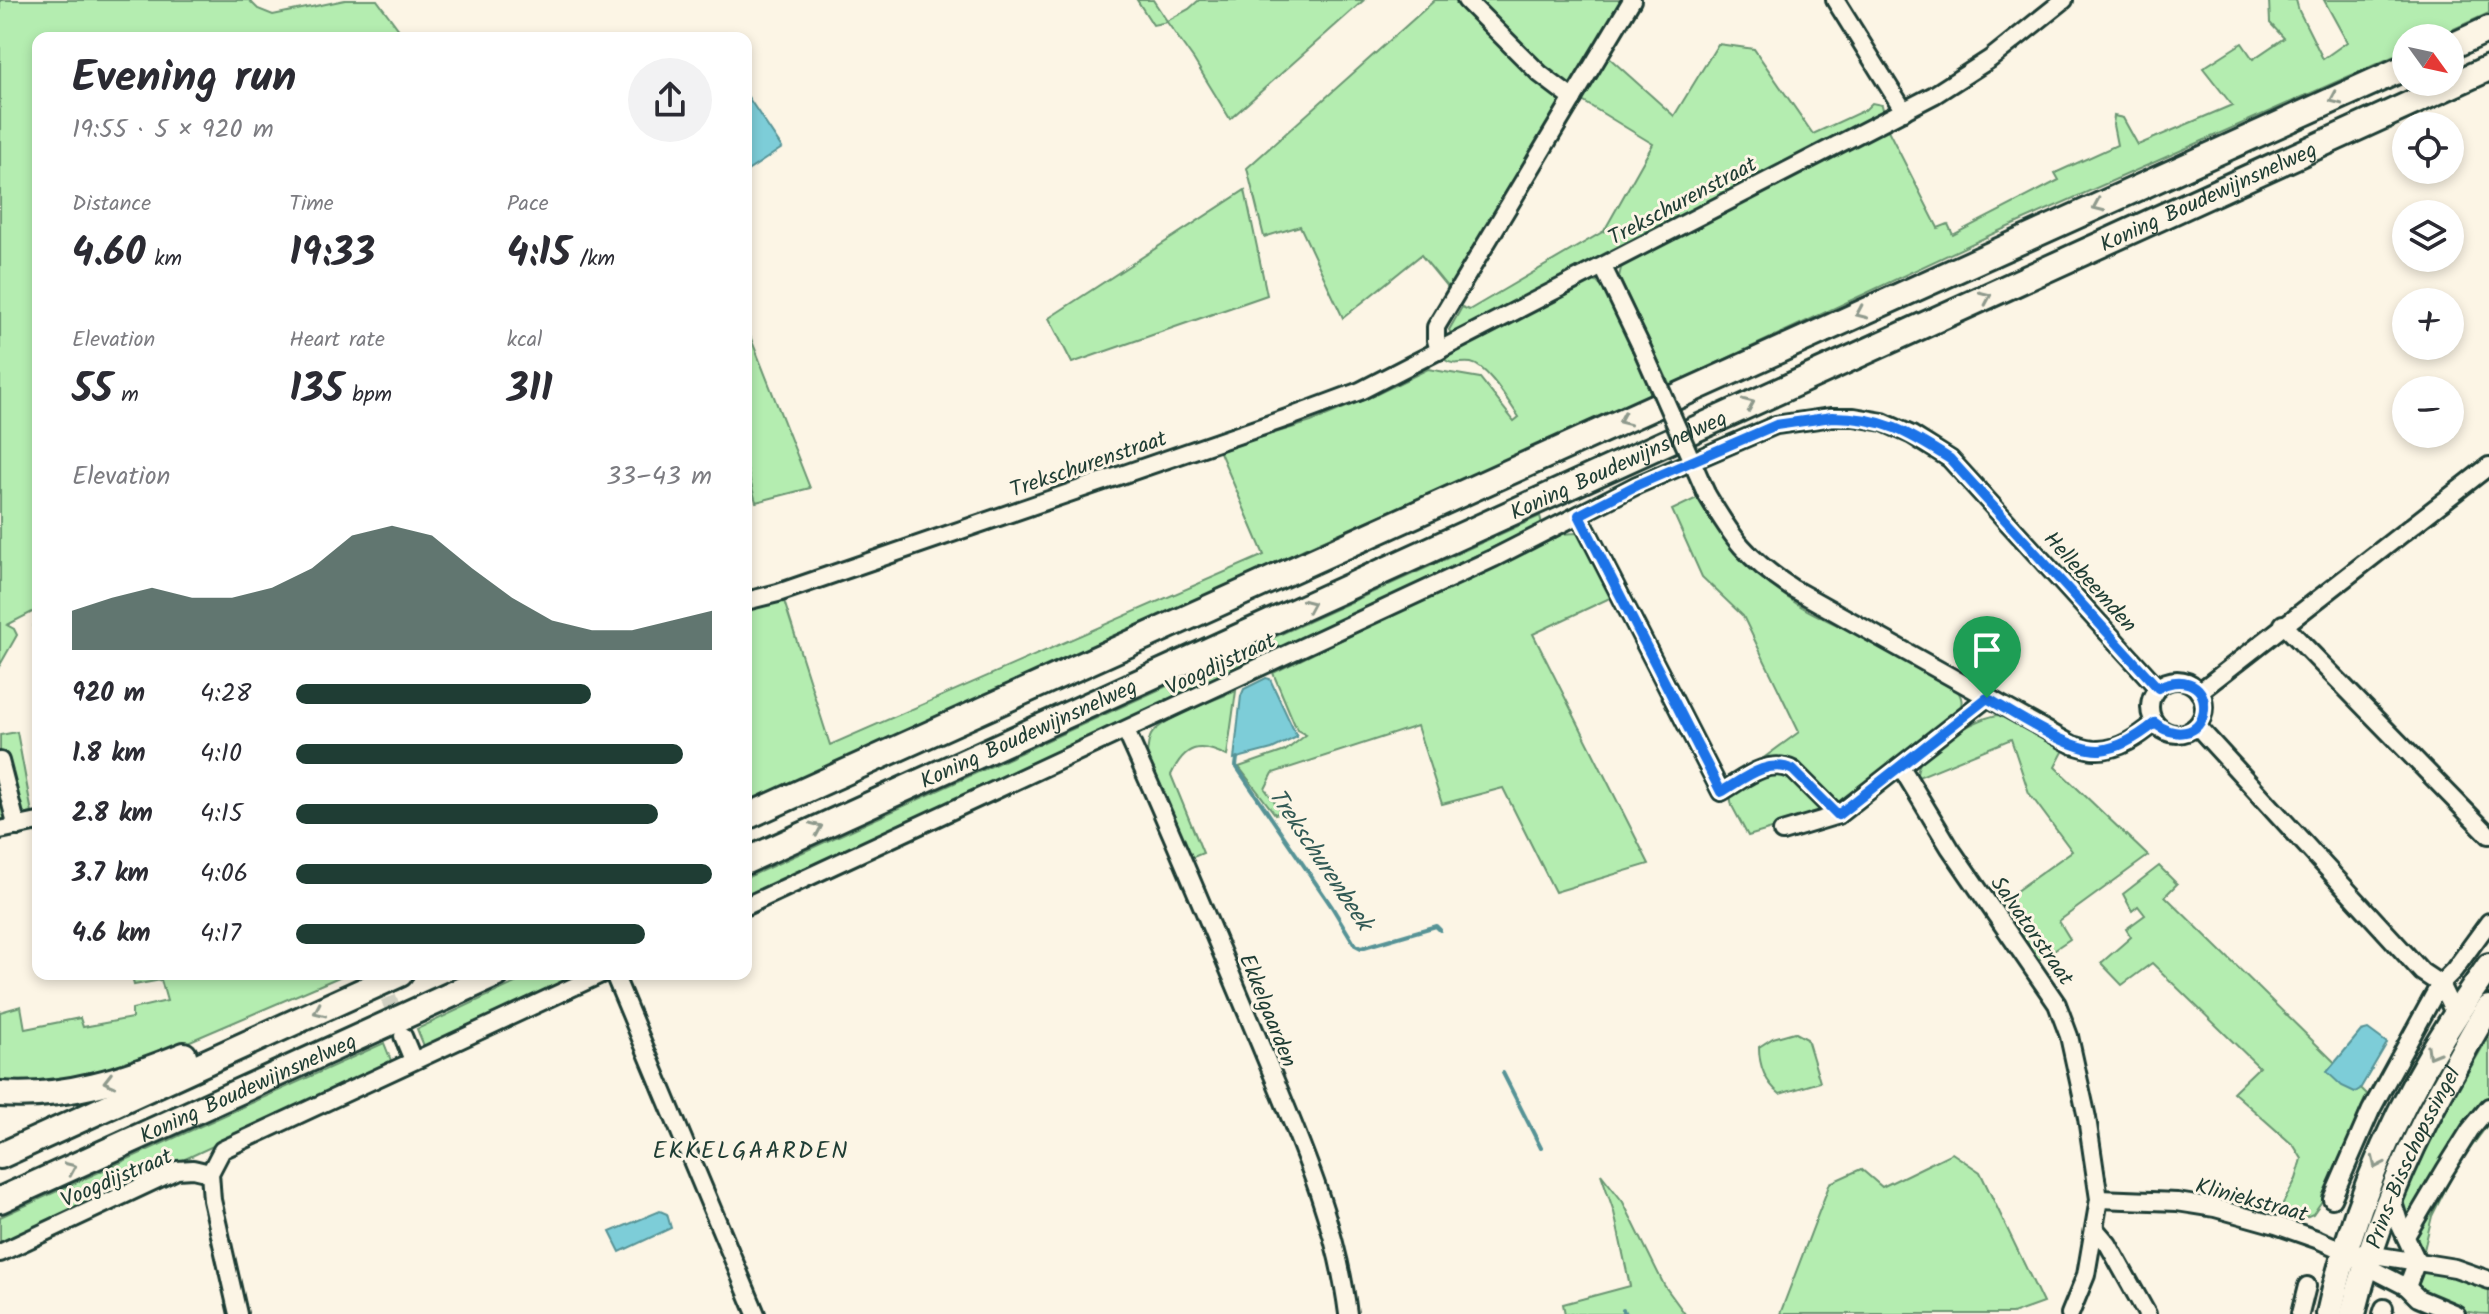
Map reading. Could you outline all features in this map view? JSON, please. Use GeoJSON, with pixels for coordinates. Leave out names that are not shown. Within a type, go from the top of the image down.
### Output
{"type":"FeatureCollection","features":[{"type":"Feature","properties":{"kind":"highway"},"geometry":{"type":"LineString","coordinates":[[2464,41],[2489,29]]}},
{"type":"Feature","properties":{"kind":"highway","name":"Koning Boudewijnsnelweg"},"geometry":{"type":"LineString","coordinates":[[752,858],[2489,68]]}},
{"type":"Feature","properties":{"kind":"highway","name":"Koning Boudewijnsnelweg"},"geometry":{"type":"LineString","coordinates":[[752,814],[2392,73]]}},
{"type":"Feature","properties":{"kind":"highway","name":"Prins-Bisschopssingel"},"geometry":{"type":"LineString","coordinates":[[2329,1314],[2344,1251],[2370,1177],[2410,1092],[2455,1015],[2485,972]]}},
{"type":"Feature","properties":{"kind":"highway","name":"Koning Boudewijnsnelweg"},"geometry":{"type":"LineString","coordinates":[[0,1156],[387,980]]}},
{"type":"Feature","properties":{"kind":"highway","name":"Koning Boudewijnsnelweg"},"geometry":{"type":"LineString","coordinates":[[0,1200],[484,980]]}},
{"type":"Feature","properties":{"kind":"highway","name":"Prins-Bisschopssingel"},"geometry":{"type":"LineString","coordinates":[[2353,1314],[2391,1194],[2430,1109],[2489,1008]]}},
{"type":"Feature","properties":{"kind":"highway"},"geometry":{"type":"LineString","coordinates":[[0,1094],[53,1095],[142,1072],[222,1040],[290,1024]]}},
{"type":"Feature","properties":{"kind":"street"},"geometry":{"type":"LineString","coordinates":[[1466,0],[1540,74],[1573,99]]}},
{"type":"Feature","properties":{"kind":"street"},"geometry":{"type":"LineString","coordinates":[[1439,351],[1436,327],[1632,0]]}},
{"type":"Feature","properties":{"kind":"street"},"geometry":{"type":"LineString","coordinates":[[1835,0],[1904,111]]}},
{"type":"Feature","properties":{"kind":"street","name":"Trekschurenstraat"},"geometry":{"type":"LineString","coordinates":[[752,599],[1360,391],[1934,95],[1990,59],[2064,0]]}},
{"type":"Feature","properties":{"kind":"street"},"geometry":{"type":"LineString","coordinates":[[1603,267],[1706,493],[1742,549],[1773,576],[2073,745],[2098,750],[2136,739],[2155,723]]}},
{"type":"Feature","properties":{"kind":"street","name":"Hellebeemden"},"geometry":{"type":"LineString","coordinates":[[1579,515],[1637,485],[1776,425],[1832,417],[1883,422],[1912,435],[1950,459],[2158,688]]}},
{"type":"Feature","properties":{"kind":"street"},"geometry":{"type":"LineString","coordinates":[[2199,692],[2489,466]]}},
{"type":"Feature","properties":{"kind":"street"},"geometry":{"type":"LineString","coordinates":[[1579,515],[1721,792],[1759,770],[1770,766],[1787,767],[1838,815]]}},
{"type":"Feature","properties":{"kind":"street","name":"Voogdijstraat"},"geometry":{"type":"LineString","coordinates":[[752,903],[1126,731],[1579,515]]}},
{"type":"Feature","properties":{"kind":"street"},"geometry":{"type":"LineString","coordinates":[[2283,624],[2489,835]]}},
{"type":"Feature","properties":{"kind":"street"},"geometry":{"type":"LineString","coordinates":[[2179,680],[2199,692],[2204,709],[2197,726],[2175,734],[2164,731],[2155,723],[2150,712],[2151,699],[2158,688],[2179,680]]}},
{"type":"Feature","properties":{"kind":"street"},"geometry":{"type":"LineString","coordinates":[[1782,832],[1838,815],[1987,698]]}},
{"type":"Feature","properties":{"kind":"street"},"geometry":{"type":"LineString","coordinates":[[2197,726],[2422,972],[2440,984],[2455,1015]]}},
{"type":"Feature","properties":{"kind":"street","name":"Ekkelgaarden"},"geometry":{"type":"LineString","coordinates":[[1126,731],[1172,831],[1308,1161],[1343,1273],[1348,1314]]}},
{"type":"Feature","properties":{"kind":"street"},"geometry":{"type":"LineString","coordinates":[[0,761],[17,827]]}},
{"type":"Feature","properties":{"kind":"street","name":"Salvatorstraat"},"geometry":{"type":"LineString","coordinates":[[1901,767],[1950,848],[2057,1004],[2078,1069],[2099,1199],[2086,1275],[2070,1314]]}},
{"type":"Feature","properties":{"kind":"street"},"geometry":{"type":"LineString","coordinates":[[0,830],[32,823]]}},
{"type":"Feature","properties":{"kind":"street"},"geometry":{"type":"LineString","coordinates":[[2332,1199],[2371,1110],[2440,984],[2489,922]]}},
{"type":"Feature","properties":{"kind":"street","name":"Prins-Bisschopssingel"},"geometry":{"type":"LineString","coordinates":[[2440,984],[2485,972]]}},
{"type":"Feature","properties":{"kind":"street"},"geometry":{"type":"LineString","coordinates":[[238,1314],[212,1200],[210,1173],[222,1150],[588,980]]}},
{"type":"Feature","properties":{"kind":"street"},"geometry":{"type":"LineString","coordinates":[[617,980],[756,1314]]}},
{"type":"Feature","properties":{"kind":"street"},"geometry":{"type":"LineString","coordinates":[[403,1036],[413,1060]]}},
{"type":"Feature","properties":{"kind":"street","name":"Prins-Bisschopssingel"},"geometry":{"type":"LineString","coordinates":[[2406,1236],[2453,1156],[2489,1107]]}},
{"type":"Feature","properties":{"kind":"street","name":"Voogdijstraat"},"geometry":{"type":"LineString","coordinates":[[0,1253],[177,1170],[193,1169],[210,1173]]}},
{"type":"Feature","properties":{"kind":"street"},"geometry":{"type":"LineString","coordinates":[[2391,1194],[2417,1261],[2407,1287]]}},
{"type":"Feature","properties":{"kind":"street","name":"Kliniekstraat"},"geometry":{"type":"LineString","coordinates":[[2099,1199],[2177,1202],[2215,1208],[2319,1240],[2368,1260],[2417,1261],[2455,1268],[2489,1280]]}},
{"type":"Feature","properties":{"kind":"street"},"geometry":{"type":"LineString","coordinates":[[2095,1229],[2108,1244],[2147,1314]]}},
{"type":"Feature","properties":{"kind":"street"},"geometry":{"type":"LineString","coordinates":[[2368,1260],[2418,1298],[2456,1314]]}},
{"type":"Feature","properties":{"kind":"street"},"geometry":{"type":"LineString","coordinates":[[2300,1314],[2307,1286]]}},
{"type":"Feature","properties":{"kind":"green space"},"geometry":{"type":"Polygon","coordinates":[[[0,0],[249,0],[258,9],[273,15],[345,0],[377,0],[401,32],[32,32],[32,612],[7,625],[17,635],[0,665],[0,0]]]}},
{"type":"Feature","properties":{"kind":"green space"},"geometry":{"type":"Polygon","coordinates":[[[1137,0],[1153,0],[1167,21],[1199,0],[1364,0],[1230,119],[1167,22],[1153,25],[1137,0]]]}},
{"type":"Feature","properties":{"kind":"green space"},"geometry":{"type":"Polygon","coordinates":[[[1435,0],[1461,0],[1563,102],[1452,293],[1421,255],[1343,318],[1300,226],[1264,237],[1247,168],[1435,0]]]}},
{"type":"Feature","properties":{"kind":"green space"},"geometry":{"type":"Polygon","coordinates":[[[1473,0],[1628,0],[1574,85],[1567,87],[1473,0]]]}},
{"type":"Feature","properties":{"kind":"green space"},"geometry":{"type":"Polygon","coordinates":[[[2269,0],[2296,0],[2323,59],[2347,42],[2324,0],[2489,0],[2489,13],[2464,24],[2392,24],[2392,57],[1999,231],[1670,385],[1619,277],[1621,268],[1627,263],[1887,128],[1938,228],[1948,224],[1953,235],[2059,180],[2055,173],[2117,145],[2114,116],[2123,118],[2138,145],[2232,105],[2203,68],[2242,43],[2253,59],[2284,38],[2270,23],[2269,0]]]}},
{"type":"Feature","properties":{"kind":"green space"},"geometry":{"type":"Polygon","coordinates":[[[1718,44],[1754,49],[1813,134],[1865,110],[1872,103],[1882,105],[1884,114],[1452,335],[1449,330],[1462,307],[1469,310],[1604,231],[1653,144],[1579,99],[1605,54],[1674,116],[1718,44]]]}},
{"type":"Feature","properties":{"kind":"green space"},"geometry":{"type":"Polygon","coordinates":[[[1245,190],[1267,295],[1072,363],[1049,318],[1245,190]]]}},
{"type":"Feature","properties":{"kind":"green space"},"geometry":{"type":"Polygon","coordinates":[[[1595,280],[1607,293],[1652,395],[1304,549],[1105,643],[752,801],[752,609],[784,601],[830,745],[1264,555],[1219,450],[1311,422],[1428,369],[1480,378],[1514,421],[1519,417],[1484,371],[1471,363],[1445,360],[1449,355],[1595,280]]]}},
{"type":"Feature","properties":{"kind":"green space"},"geometry":{"type":"Polygon","coordinates":[[[752,341],[810,488],[756,502],[752,488],[752,341]]]}},
{"type":"Feature","properties":{"kind":"green space"},"geometry":{"type":"Polygon","coordinates":[[[1699,497],[1732,547],[1773,587],[1807,610],[1886,650],[1960,694],[1962,702],[1957,714],[1841,804],[1796,767],[1746,771],[1799,732],[1743,616],[1702,577],[1672,510],[1699,497]]]}},
{"type":"Feature","properties":{"kind":"green space"},"geometry":{"type":"Polygon","coordinates":[[[1540,516],[1542,524],[1177,698],[752,893],[752,875],[1540,516]]]}},
{"type":"Feature","properties":{"kind":"green space"},"geometry":{"type":"Polygon","coordinates":[[[1577,533],[1586,539],[1612,597],[1533,634],[1649,864],[1555,892],[1503,788],[1442,804],[1417,726],[1273,773],[1265,789],[1282,812],[1275,814],[1239,767],[1285,751],[1306,735],[1297,730],[1273,673],[1560,534],[1577,533]]]}},
{"type":"Feature","properties":{"kind":"green space"},"geometry":{"type":"Polygon","coordinates":[[[1236,691],[1227,756],[1208,749],[1194,749],[1182,757],[1171,775],[1203,853],[1191,858],[1147,754],[1149,740],[1165,722],[1236,691]]]}},
{"type":"Feature","properties":{"kind":"green space"},"geometry":{"type":"Polygon","coordinates":[[[1999,715],[2064,750],[2055,767],[2148,856],[2059,921],[2070,939],[2037,961],[1998,904],[2072,851],[2029,793],[2011,739],[1916,778],[1921,762],[1937,746],[1969,726],[1999,715]]]}},
{"type":"Feature","properties":{"kind":"green space"},"geometry":{"type":"Polygon","coordinates":[[[17,732],[32,813],[0,820],[0,735],[17,732]]]}},
{"type":"Feature","properties":{"kind":"green space"},"geometry":{"type":"Polygon","coordinates":[[[1762,772],[1788,773],[1821,807],[1820,815],[1748,836],[1730,796],[1762,772]]]}},
{"type":"Feature","properties":{"kind":"green space"},"geometry":{"type":"Polygon","coordinates":[[[2159,866],[2177,884],[2165,896],[2367,1094],[2322,1201],[2313,1214],[2301,1219],[2279,1211],[2296,1179],[2302,1159],[2294,1146],[2233,1092],[2259,1067],[2152,963],[2122,985],[2101,963],[2131,937],[2126,929],[2145,915],[2138,906],[2132,911],[2123,894],[2159,866]]]}},
{"type":"Feature","properties":{"kind":"green space"},"geometry":{"type":"Polygon","coordinates":[[[133,980],[161,980],[134,985],[133,980]]]}},
{"type":"Feature","properties":{"kind":"green space"},"geometry":{"type":"Polygon","coordinates":[[[161,980],[332,980],[118,1072],[54,1085],[0,1085],[0,1012],[21,1006],[25,1029],[80,1018],[83,1027],[132,1018],[132,1009],[167,1001],[161,980]]]}},
{"type":"Feature","properties":{"kind":"green space"},"geometry":{"type":"Polygon","coordinates":[[[521,980],[566,980],[424,1046],[417,1029],[521,980]]]}},
{"type":"Feature","properties":{"kind":"green space"},"geometry":{"type":"Polygon","coordinates":[[[1794,1032],[1807,1039],[1820,1082],[1780,1094],[1764,1074],[1759,1047],[1773,1038],[1794,1032]]]}},
{"type":"Feature","properties":{"kind":"green space"},"geometry":{"type":"Polygon","coordinates":[[[2489,1036],[2489,1123],[2456,1168],[2432,1216],[2424,1250],[2406,1221],[2405,1194],[2489,1036]]]}},
{"type":"Feature","properties":{"kind":"green space"},"geometry":{"type":"Polygon","coordinates":[[[384,1043],[392,1063],[0,1248],[0,1217],[384,1043]]]}},
{"type":"Feature","properties":{"kind":"green space"},"geometry":{"type":"Polygon","coordinates":[[[1952,1153],[1980,1172],[2043,1303],[2012,1314],[1780,1314],[1830,1183],[1861,1169],[1882,1187],[1952,1153]]]}},
{"type":"Feature","properties":{"kind":"green space"},"geometry":{"type":"Polygon","coordinates":[[[1601,1174],[1623,1202],[1664,1285],[1685,1314],[1565,1314],[1563,1304],[1630,1286],[1614,1212],[1601,1174]]]}},
{"type":"Feature","properties":{"kind":"green space"},"geometry":{"type":"Polygon","coordinates":[[[2420,1269],[2442,1275],[2448,1270],[2489,1285],[2489,1314],[2459,1309],[2414,1287],[2420,1269]]]}},
{"type":"Feature","properties":{"kind":"water"},"geometry":{"type":"Polygon","coordinates":[[[752,103],[782,148],[752,168],[752,103]]]}},
{"type":"Feature","properties":{"kind":"water"},"geometry":{"type":"Polygon","coordinates":[[[1270,679],[1297,737],[1272,749],[1234,759],[1241,696],[1244,689],[1270,679]]]}},
{"type":"Feature","properties":{"kind":"water"},"geometry":{"type":"Polygon","coordinates":[[[2368,1029],[2387,1043],[2360,1089],[2355,1092],[2342,1086],[2327,1072],[2361,1031],[2368,1029]]]}},
{"type":"Feature","properties":{"kind":"water"},"geometry":{"type":"Polygon","coordinates":[[[660,1211],[667,1214],[671,1228],[620,1252],[610,1232],[660,1211]]]}},
{"type":"Feature","properties":{"kind":"waterway","name":"Trekschurenbeek"},"geometry":{"type":"LineString","coordinates":[[1237,758],[1236,766],[1355,945],[1361,948],[1436,926],[1440,930]]}},
{"type":"Feature","properties":{"kind":"waterway","name":"Trekschurenbeek"},"geometry":{"type":"LineString","coordinates":[[1503,1073],[1541,1148]]}},
{"type":"Feature","properties":{"kind":"waterway","name":"Trekschurenbeek"},"geometry":{"type":"LineString","coordinates":[[1623,1310],[1625,1314]]}},
{"type":"Feature","properties":{"kind":"tunnel"},"geometry":{"type":"LineString","coordinates":[[382,980],[400,1028]]}},
{"type":"Feature","properties":{"kind":"district","name":"EKKELGAARDEN"},"geometry":{"type":"Point","coordinates":[751,1150]}},
{"type":"Feature","properties":{"kind":"route"},"geometry":{"type":"LineString","coordinates":[[1832,417],[1883,422],[1912,435],[1950,459],[2158,688],[2179,680],[2190,684],[2199,692],[2204,709],[2197,726],[2187,732],[2175,734],[2164,731],[2155,723],[2136,739],[2098,750],[2073,745],[1987,698],[1838,815],[1787,767],[1770,766],[1759,770],[1721,792],[1579,515],[1637,485],[1776,425],[1832,417]]}}]}
